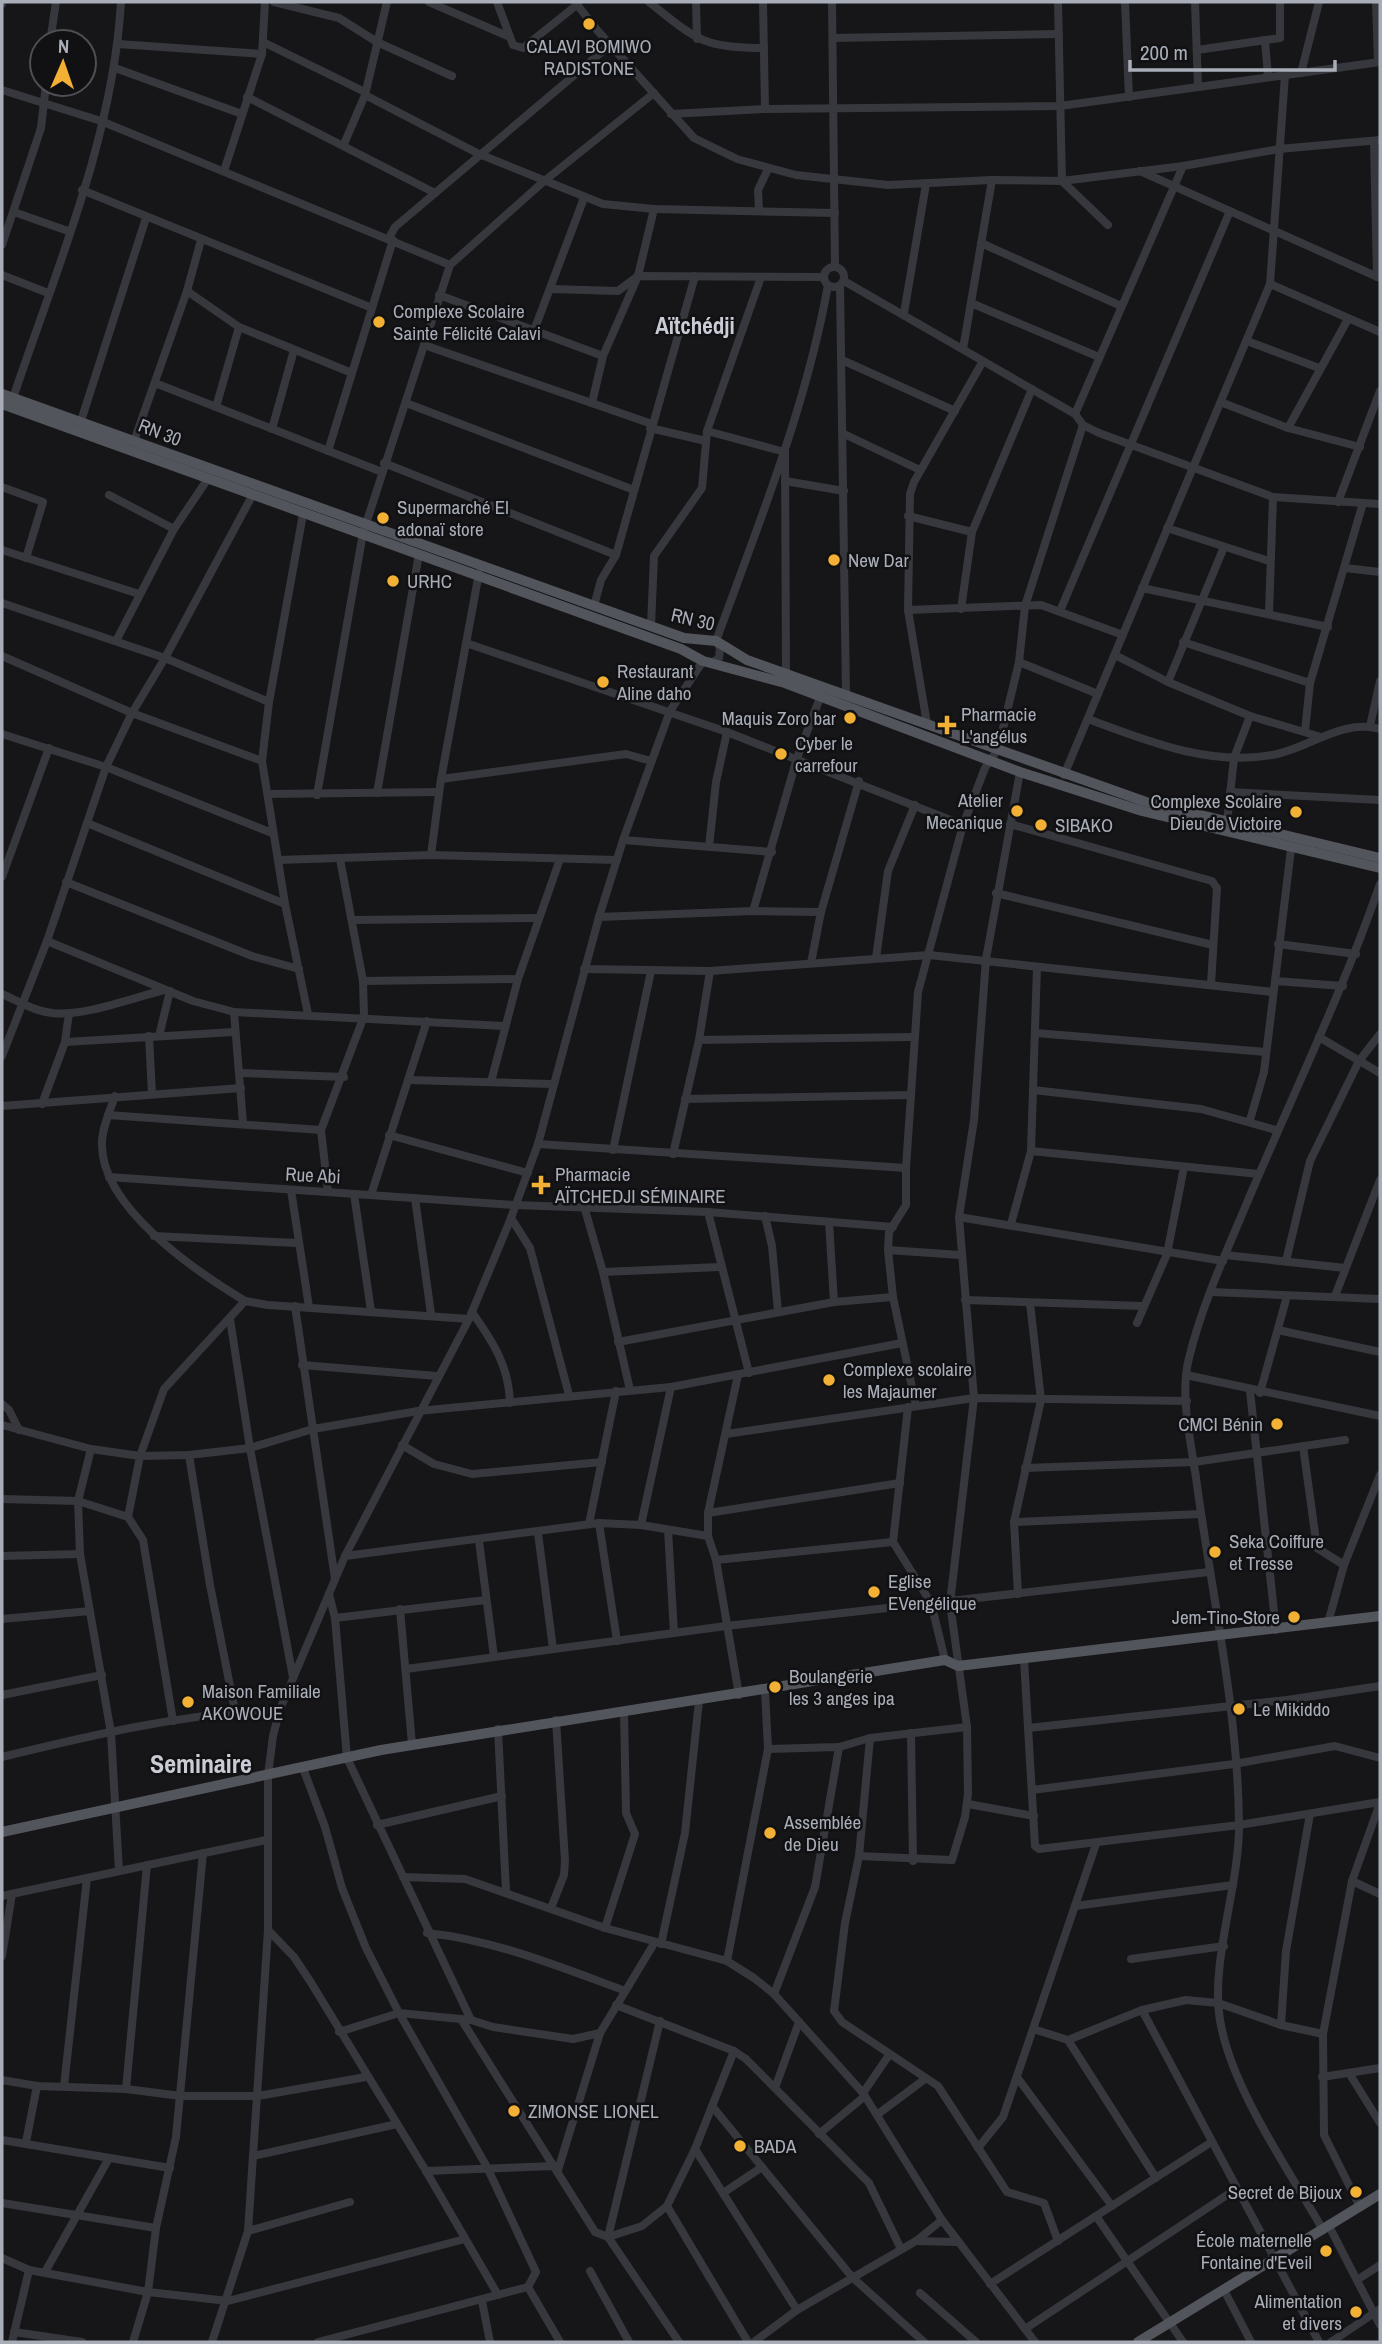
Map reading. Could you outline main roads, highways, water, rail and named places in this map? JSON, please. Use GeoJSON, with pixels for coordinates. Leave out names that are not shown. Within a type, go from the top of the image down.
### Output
{"type":"FeatureCollection","features":[{"type":"Feature","properties":{"kind":"main road","name":"RN 30"},"geometry":{"type":"LineString","coordinates":[[2,394],[81,421],[364,528],[684,638],[716,642],[747,660],[1064,775],[1227,823],[1380,858]]}},
{"type":"Feature","properties":{"kind":"main road","name":"RN 30"},"geometry":{"type":"LineString","coordinates":[[2,404],[303,514],[364,528],[419,554],[478,573],[681,649],[703,661],[821,695],[1020,772],[1142,811],[1380,868]]}},
{"type":"Feature","properties":{"kind":"main road"},"geometry":{"type":"LineString","coordinates":[[2,1832],[412,1744],[498,1729],[765,1691],[945,1660],[958,1665],[1024,1659],[1380,1616]]}},
{"type":"Feature","properties":{"kind":"main road"},"geometry":{"type":"LineString","coordinates":[[1138,2342],[1380,2194]]}},
{"type":"Feature","properties":{"kind":"place","name":"CALAVI BOMIWO RADISTONE"},"geometry":{"type":"Point","coordinates":[589,24]}},
{"type":"Feature","properties":{"kind":"place","name":"Complexe Scolaire Sainte Félicité Calavi"},"geometry":{"type":"Point","coordinates":[379,322]}},
{"type":"Feature","properties":{"kind":"place","name":"Supermarché El adonaï store"},"geometry":{"type":"Point","coordinates":[383,518]}},
{"type":"Feature","properties":{"kind":"place","name":"New Dar"},"geometry":{"type":"Point","coordinates":[834,560]}},
{"type":"Feature","properties":{"kind":"place","name":"URHC"},"geometry":{"type":"Point","coordinates":[393,581]}},
{"type":"Feature","properties":{"kind":"place","name":"Restaurant Aline daho"},"geometry":{"type":"Point","coordinates":[603,682]}},
{"type":"Feature","properties":{"kind":"place","name":"Maquis Zoro bar"},"geometry":{"type":"Point","coordinates":[850,718]}},
{"type":"Feature","properties":{"kind":"place","name":"Pharmacie L'angélus"},"geometry":{"type":"Point","coordinates":[947,725]}},
{"type":"Feature","properties":{"kind":"place","name":"Cyber le carrefour"},"geometry":{"type":"Point","coordinates":[781,754]}},
{"type":"Feature","properties":{"kind":"place","name":"Atelier Mecanique"},"geometry":{"type":"Point","coordinates":[1017,811]}},
{"type":"Feature","properties":{"kind":"place","name":"Complexe Scolaire Dieu de Victoire"},"geometry":{"type":"Point","coordinates":[1296,812]}},
{"type":"Feature","properties":{"kind":"place","name":"SIBAKO"},"geometry":{"type":"Point","coordinates":[1041,825]}},
{"type":"Feature","properties":{"kind":"place","name":"Pharmacie AÏTCHEDJI SÉMINAIRE"},"geometry":{"type":"Point","coordinates":[541,1185]}},
{"type":"Feature","properties":{"kind":"place","name":"Complexe scolaire les Majaumer"},"geometry":{"type":"Point","coordinates":[829,1380]}},
{"type":"Feature","properties":{"kind":"place","name":"CMCI Bénin"},"geometry":{"type":"Point","coordinates":[1277,1424]}},
{"type":"Feature","properties":{"kind":"place","name":"Seka Coiffure et Tresse"},"geometry":{"type":"Point","coordinates":[1215,1552]}},
{"type":"Feature","properties":{"kind":"place","name":"Eglise EVengélique"},"geometry":{"type":"Point","coordinates":[874,1592]}},
{"type":"Feature","properties":{"kind":"place","name":"Jem-Tino-Store"},"geometry":{"type":"Point","coordinates":[1294,1617]}},
{"type":"Feature","properties":{"kind":"place","name":"Boulangerie les 3 anges ipa"},"geometry":{"type":"Point","coordinates":[775,1687]}},
{"type":"Feature","properties":{"kind":"place","name":"Maison Familiale AKOWOUE"},"geometry":{"type":"Point","coordinates":[188,1702]}},
{"type":"Feature","properties":{"kind":"place","name":"Le Mikiddo"},"geometry":{"type":"Point","coordinates":[1239,1709]}},
{"type":"Feature","properties":{"kind":"place","name":"Assemblée de Dieu"},"geometry":{"type":"Point","coordinates":[770,1833]}},
{"type":"Feature","properties":{"kind":"place","name":"ZIMONSE LIONEL"},"geometry":{"type":"Point","coordinates":[514,2111]}},
{"type":"Feature","properties":{"kind":"place","name":"BADA"},"geometry":{"type":"Point","coordinates":[740,2146]}},
{"type":"Feature","properties":{"kind":"place","name":"Secret de Bijoux"},"geometry":{"type":"Point","coordinates":[1356,2192]}},
{"type":"Feature","properties":{"kind":"place","name":"École maternelle Fontaine d'Eveil"},"geometry":{"type":"Point","coordinates":[1326,2251]}},
{"type":"Feature","properties":{"kind":"place","name":"Alimentation et divers"},"geometry":{"type":"Point","coordinates":[1356,2312]}},
{"type":"Feature","properties":{"kind":"district","name":"Aïtchédji"},"geometry":{"type":"Point","coordinates":[695,326]}},
{"type":"Feature","properties":{"kind":"district","name":"Seminaire"},"geometry":{"type":"Point","coordinates":[201,1764]}}]}
